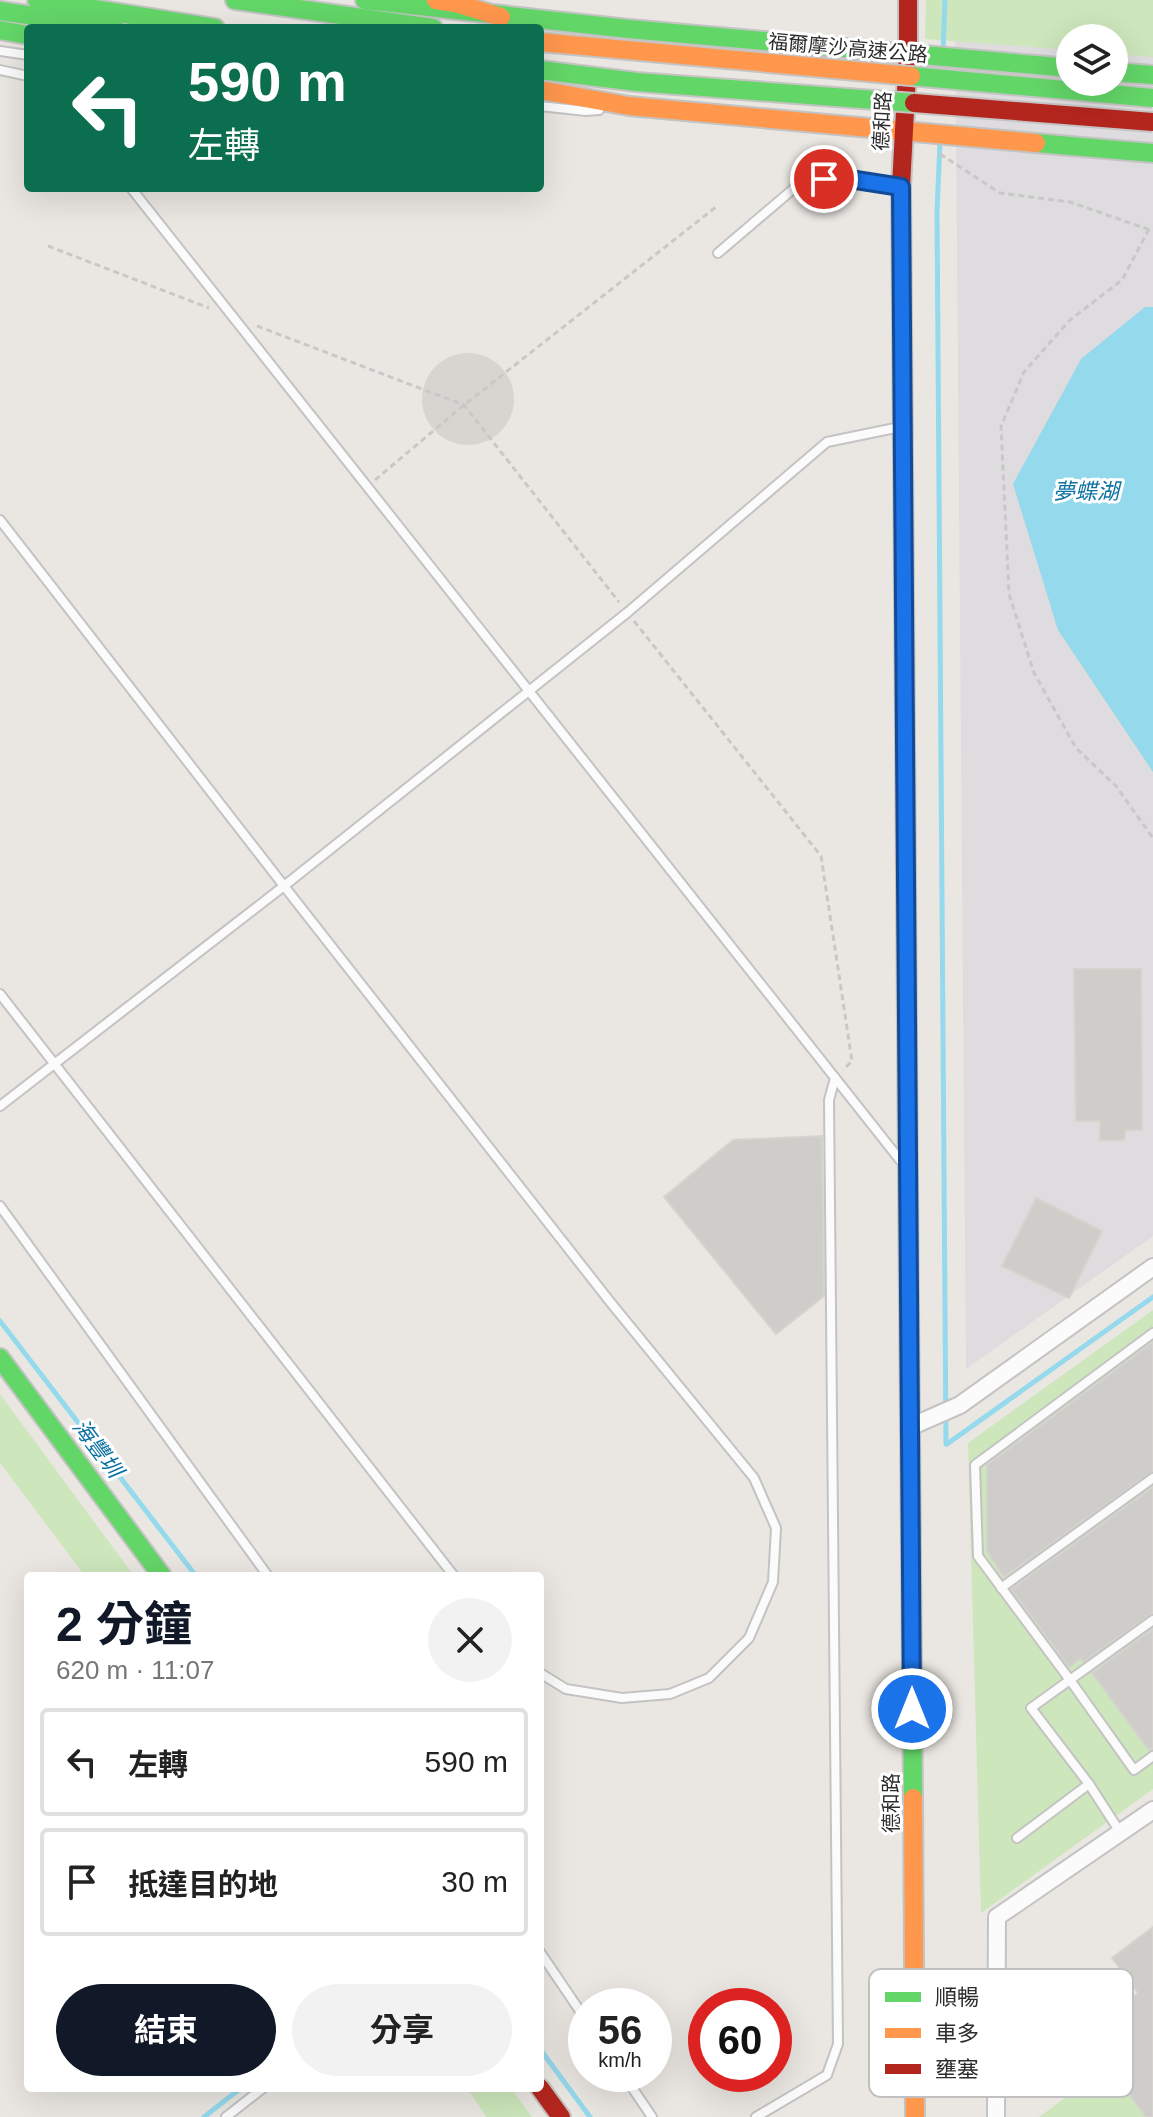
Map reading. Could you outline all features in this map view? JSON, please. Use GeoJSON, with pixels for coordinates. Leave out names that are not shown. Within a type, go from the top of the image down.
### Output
{"type":"FeatureCollection","features":[{"type":"Feature","properties":{"kind":"main road"},"geometry":{"type":"LineString","coordinates":[[37,0],[190,24]]}},
{"type":"Feature","properties":{"kind":"main road"},"geometry":{"type":"LineString","coordinates":[[235,0],[405,24]]}},
{"type":"Feature","properties":{"kind":"main road"},"geometry":{"type":"LineString","coordinates":[[365,0],[501,17],[1056,67]]}},
{"type":"Feature","properties":{"kind":"main road"},"geometry":{"type":"LineString","coordinates":[[436,0],[501,17]]}},
{"type":"Feature","properties":{"kind":"main road","name":"德和路"},"geometry":{"type":"LineString","coordinates":[[908,0],[901,187],[914,1969]]}},
{"type":"Feature","properties":{"kind":"main road"},"geometry":{"type":"LineString","coordinates":[[0,11],[88,24]]}},
{"type":"Feature","properties":{"kind":"main road"},"geometry":{"type":"LineString","coordinates":[[0,30],[24,34]]}},
{"type":"Feature","properties":{"kind":"main road","name":"福爾摩沙高速公路"},"geometry":{"type":"LineString","coordinates":[[544,42],[1153,98]]}},
{"type":"Feature","properties":{"kind":"main road"},"geometry":{"type":"LineString","coordinates":[[544,70],[637,82],[1153,122]]}},
{"type":"Feature","properties":{"kind":"main road"},"geometry":{"type":"LineString","coordinates":[[1128,73],[1153,75]]}},
{"type":"Feature","properties":{"kind":"main road"},"geometry":{"type":"LineString","coordinates":[[544,91],[629,106],[1153,153]]}},
{"type":"Feature","properties":{"kind":"main road"},"geometry":{"type":"LineString","coordinates":[[0,1358],[159,1572]]}},
{"type":"Feature","properties":{"kind":"main road"},"geometry":{"type":"LineString","coordinates":[[543,2092],[561,2117]]}},
{"type":"Feature","properties":{"kind":"main road","name":"德和路"},"geometry":{"type":"LineString","coordinates":[[915,2097],[915,2117]]}},
{"type":"Feature","properties":{"kind":"street"},"geometry":{"type":"LineString","coordinates":[[910,1427],[960,1405],[1153,1267]]}},
{"type":"Feature","properties":{"kind":"street"},"geometry":{"type":"LineString","coordinates":[[997,1969],[997,1917],[1153,1810]]}},
{"type":"Feature","properties":{"kind":"street"},"geometry":{"type":"LineString","coordinates":[[996,2097],[996,2117]]}},
{"type":"Feature","properties":{"kind":"lane"},"geometry":{"type":"LineString","coordinates":[[476,0],[607,27]]}},
{"type":"Feature","properties":{"kind":"lane"},"geometry":{"type":"LineString","coordinates":[[0,51],[24,54]]}},
{"type":"Feature","properties":{"kind":"lane"},"geometry":{"type":"LineString","coordinates":[[0,70],[24,75]]}},
{"type":"Feature","properties":{"kind":"lane"},"geometry":{"type":"LineString","coordinates":[[544,106],[586,111],[629,106]]}},
{"type":"Feature","properties":{"kind":"lane"},"geometry":{"type":"LineString","coordinates":[[718,253],[805,179],[843,178],[901,187]]}},
{"type":"Feature","properties":{"kind":"lane"},"geometry":{"type":"LineString","coordinates":[[134,192],[908,1170]]}},
{"type":"Feature","properties":{"kind":"lane"},"geometry":{"type":"LineString","coordinates":[[0,1106],[284,886],[628,612],[827,442],[903,427]]}},
{"type":"Feature","properties":{"kind":"lane"},"geometry":{"type":"LineString","coordinates":[[0,520],[611,1303],[754,1478],[776,1528],[773,1582],[749,1638],[709,1678],[670,1694],[622,1698],[566,1689],[544,1675]]}},
{"type":"Feature","properties":{"kind":"lane"},"geometry":{"type":"LineString","coordinates":[[0,994],[451,1572]]}},
{"type":"Feature","properties":{"kind":"lane"},"geometry":{"type":"LineString","coordinates":[[756,2117],[827,2075],[838,2044],[829,1100],[835,1078]]}},
{"type":"Feature","properties":{"kind":"lane"},"geometry":{"type":"LineString","coordinates":[[0,1206],[265,1572]]}},
{"type":"Feature","properties":{"kind":"lane"},"geometry":{"type":"LineString","coordinates":[[1153,1333],[975,1465],[978,1556],[1134,1770],[1153,1756]]}},
{"type":"Feature","properties":{"kind":"lane"},"geometry":{"type":"LineString","coordinates":[[1001,1588],[1153,1478]]}},
{"type":"Feature","properties":{"kind":"lane"},"geometry":{"type":"LineString","coordinates":[[1121,1833],[1089,1784],[1031,1708],[1153,1620]]}},
{"type":"Feature","properties":{"kind":"lane"},"geometry":{"type":"LineString","coordinates":[[1017,1838],[1089,1784]]}},
{"type":"Feature","properties":{"kind":"lane"},"geometry":{"type":"LineString","coordinates":[[544,1958],[568,1993]]}},
{"type":"Feature","properties":{"kind":"lane"},"geometry":{"type":"LineString","coordinates":[[226,2117],[258,2092]]}},
{"type":"Feature","properties":{"kind":"lane"},"geometry":{"type":"LineString","coordinates":[[635,2092],[652,2117]]}},
{"type":"Feature","properties":{"kind":"path"},"geometry":{"type":"LineString","coordinates":[[939,154],[1000,193],[1070,202],[1151,230],[1122,280],[1070,320],[1024,372],[1001,426],[1009,594],[1034,673],[1076,748],[1116,786],[1153,838]]}},
{"type":"Feature","properties":{"kind":"path"},"geometry":{"type":"LineString","coordinates":[[367,487],[464,405],[716,207]]}},
{"type":"Feature","properties":{"kind":"path"},"geometry":{"type":"LineString","coordinates":[[48,246],[464,405],[821,856],[852,1061],[835,1078]]}},
{"type":"Feature","properties":{"kind":"shaded area"},"geometry":{"type":"Polygon","coordinates":[[[955,0],[1153,0],[1153,1236],[966,1369],[955,0]]]}},
{"type":"Feature","properties":{"kind":"shaded area"},"geometry":{"type":"Polygon","coordinates":[[[459,353],[477,353],[494,360],[507,373],[514,399],[507,425],[494,438],[477,445],[459,445],[442,438],[429,425],[422,408],[422,390],[429,373],[442,360],[459,353]]]}},
{"type":"Feature","properties":{"kind":"green space"},"geometry":{"type":"Polygon","coordinates":[[[926,0],[1153,0],[1153,57],[1128,55],[1128,24],[1056,24],[1056,49],[925,39],[926,0]]]}},
{"type":"Feature","properties":{"kind":"green space"},"geometry":{"type":"Polygon","coordinates":[[[1153,1310],[1153,1789],[981,1913],[968,1443],[1153,1310]]]}},
{"type":"Feature","properties":{"kind":"green space"},"geometry":{"type":"Polygon","coordinates":[[[0,1394],[131,1572],[82,1572],[0,1463],[0,1394]]]}},
{"type":"Feature","properties":{"kind":"green space"},"geometry":{"type":"Polygon","coordinates":[[[470,2092],[514,2092],[532,2117],[486,2117],[470,2092]]]}},
{"type":"Feature","properties":{"kind":"green space"},"geometry":{"type":"Polygon","coordinates":[[[1066,2097],[1131,2097],[1146,2117],[1039,2117],[1066,2097]]]}},
{"type":"Feature","properties":{"kind":"water","name":"夢蝶湖"},"geometry":{"type":"Polygon","coordinates":[[[1145,307],[1153,307],[1153,772],[1058,630],[1013,484],[1081,359],[1145,307]]]}},
{"type":"Feature","properties":{"kind":"building"},"geometry":{"type":"Polygon","coordinates":[[[1074,969],[1141,969],[1142,1130],[1126,1130],[1124,1140],[1100,1140],[1100,1121],[1076,1121],[1074,969]]]}},
{"type":"Feature","properties":{"kind":"building"},"geometry":{"type":"Polygon","coordinates":[[[822,1136],[824,1296],[776,1334],[664,1197],[733,1140],[822,1136]]]}},
{"type":"Feature","properties":{"kind":"building"},"geometry":{"type":"Polygon","coordinates":[[[1036,1198],[1102,1231],[1069,1298],[1002,1266],[1036,1198]]]}},
{"type":"Feature","properties":{"kind":"building"},"geometry":{"type":"Polygon","coordinates":[[[1153,1342],[1153,1471],[1004,1577],[987,1551],[987,1465],[1153,1342]]]}},
{"type":"Feature","properties":{"kind":"building"},"geometry":{"type":"Polygon","coordinates":[[[1153,1487],[1153,1613],[1083,1662],[1081,1658],[1069,1667],[1011,1589],[1153,1487]]]}},
{"type":"Feature","properties":{"kind":"building"},"geometry":{"type":"Polygon","coordinates":[[[1153,1629],[1153,1749],[1149,1750],[1092,1673],[1153,1629]]]}},
{"type":"Feature","properties":{"kind":"building"},"geometry":{"type":"Polygon","coordinates":[[[1153,1927],[1153,2117],[1146,2117],[1131,2097],[1133,1997],[1138,1993],[1133,1986],[1133,1969],[1120,1969],[1112,1958],[1153,1927]]]}},
{"type":"Feature","properties":{"kind":"waterway"},"geometry":{"type":"LineString","coordinates":[[943,52],[945,0]]}},
{"type":"Feature","properties":{"kind":"waterway"},"geometry":{"type":"LineString","coordinates":[[940,142],[937,212],[946,1444]]}},
{"type":"Feature","properties":{"kind":"waterway"},"geometry":{"type":"LineString","coordinates":[[947,1444],[1153,1297]]}},
{"type":"Feature","properties":{"kind":"waterway","name":"海豐圳"},"geometry":{"type":"LineString","coordinates":[[0,1321],[193,1572]]}},
{"type":"Feature","properties":{"kind":"waterway","name":"海豐圳"},"geometry":{"type":"LineString","coordinates":[[544,2054],[590,2117]]}},
{"type":"Feature","properties":{"kind":"waterway"},"geometry":{"type":"LineString","coordinates":[[204,2117],[236,2092]]}},
{"type":"Feature","properties":{"kind":"traffic: fast"},"geometry":{"type":"LineString","coordinates":[[37,0],[190,24]]}},
{"type":"Feature","properties":{"kind":"traffic: fast"},"geometry":{"type":"LineString","coordinates":[[235,0],[405,24]]}},
{"type":"Feature","properties":{"kind":"traffic: fast"},"geometry":{"type":"LineString","coordinates":[[365,0],[629,29],[1056,67]]}},
{"type":"Feature","properties":{"kind":"traffic: fast"},"geometry":{"type":"LineString","coordinates":[[0,11],[88,24]]}},
{"type":"Feature","properties":{"kind":"traffic: fast"},"geometry":{"type":"LineString","coordinates":[[0,30],[24,34]]}},
{"type":"Feature","properties":{"kind":"traffic: fast"},"geometry":{"type":"LineString","coordinates":[[544,70],[637,82],[914,103]]}},
{"type":"Feature","properties":{"kind":"traffic: fast"},"geometry":{"type":"LineString","coordinates":[[1128,73],[1153,75]]}},
{"type":"Feature","properties":{"kind":"traffic: fast"},"geometry":{"type":"LineString","coordinates":[[911,76],[1153,98]]}},
{"type":"Feature","properties":{"kind":"traffic: fast"},"geometry":{"type":"LineString","coordinates":[[1036,143],[1153,153]]}},
{"type":"Feature","properties":{"kind":"traffic: fast"},"geometry":{"type":"LineString","coordinates":[[902,320],[905,731]]}},
{"type":"Feature","properties":{"kind":"traffic: fast"},"geometry":{"type":"LineString","coordinates":[[908,1184],[913,1798]]}},
{"type":"Feature","properties":{"kind":"traffic: fast"},"geometry":{"type":"LineString","coordinates":[[0,1358],[159,1572]]}},
{"type":"Feature","properties":{"kind":"traffic: slow"},"geometry":{"type":"LineString","coordinates":[[436,0],[501,17]]}},
{"type":"Feature","properties":{"kind":"traffic: slow"},"geometry":{"type":"LineString","coordinates":[[544,42],[911,76]]}},
{"type":"Feature","properties":{"kind":"traffic: slow"},"geometry":{"type":"LineString","coordinates":[[544,91],[629,106],[1036,143]]}},
{"type":"Feature","properties":{"kind":"traffic: slow"},"geometry":{"type":"LineString","coordinates":[[913,1798],[914,1969]]}},
{"type":"Feature","properties":{"kind":"traffic: slow"},"geometry":{"type":"LineString","coordinates":[[915,2097],[915,2117]]}},
{"type":"Feature","properties":{"kind":"traffic: jam"},"geometry":{"type":"LineString","coordinates":[[902,320],[901,187],[908,0]]}},
{"type":"Feature","properties":{"kind":"traffic: jam"},"geometry":{"type":"LineString","coordinates":[[914,103],[1153,122]]}},
{"type":"Feature","properties":{"kind":"traffic: jam"},"geometry":{"type":"LineString","coordinates":[[905,731],[908,1184]]}},
{"type":"Feature","properties":{"kind":"traffic: jam"},"geometry":{"type":"LineString","coordinates":[[543,2092],[561,2117]]}},
{"type":"Feature","properties":{"kind":"route"},"geometry":{"type":"LineString","coordinates":[[824,179],[843,178],[901,187],[912,1709]]}}]}
